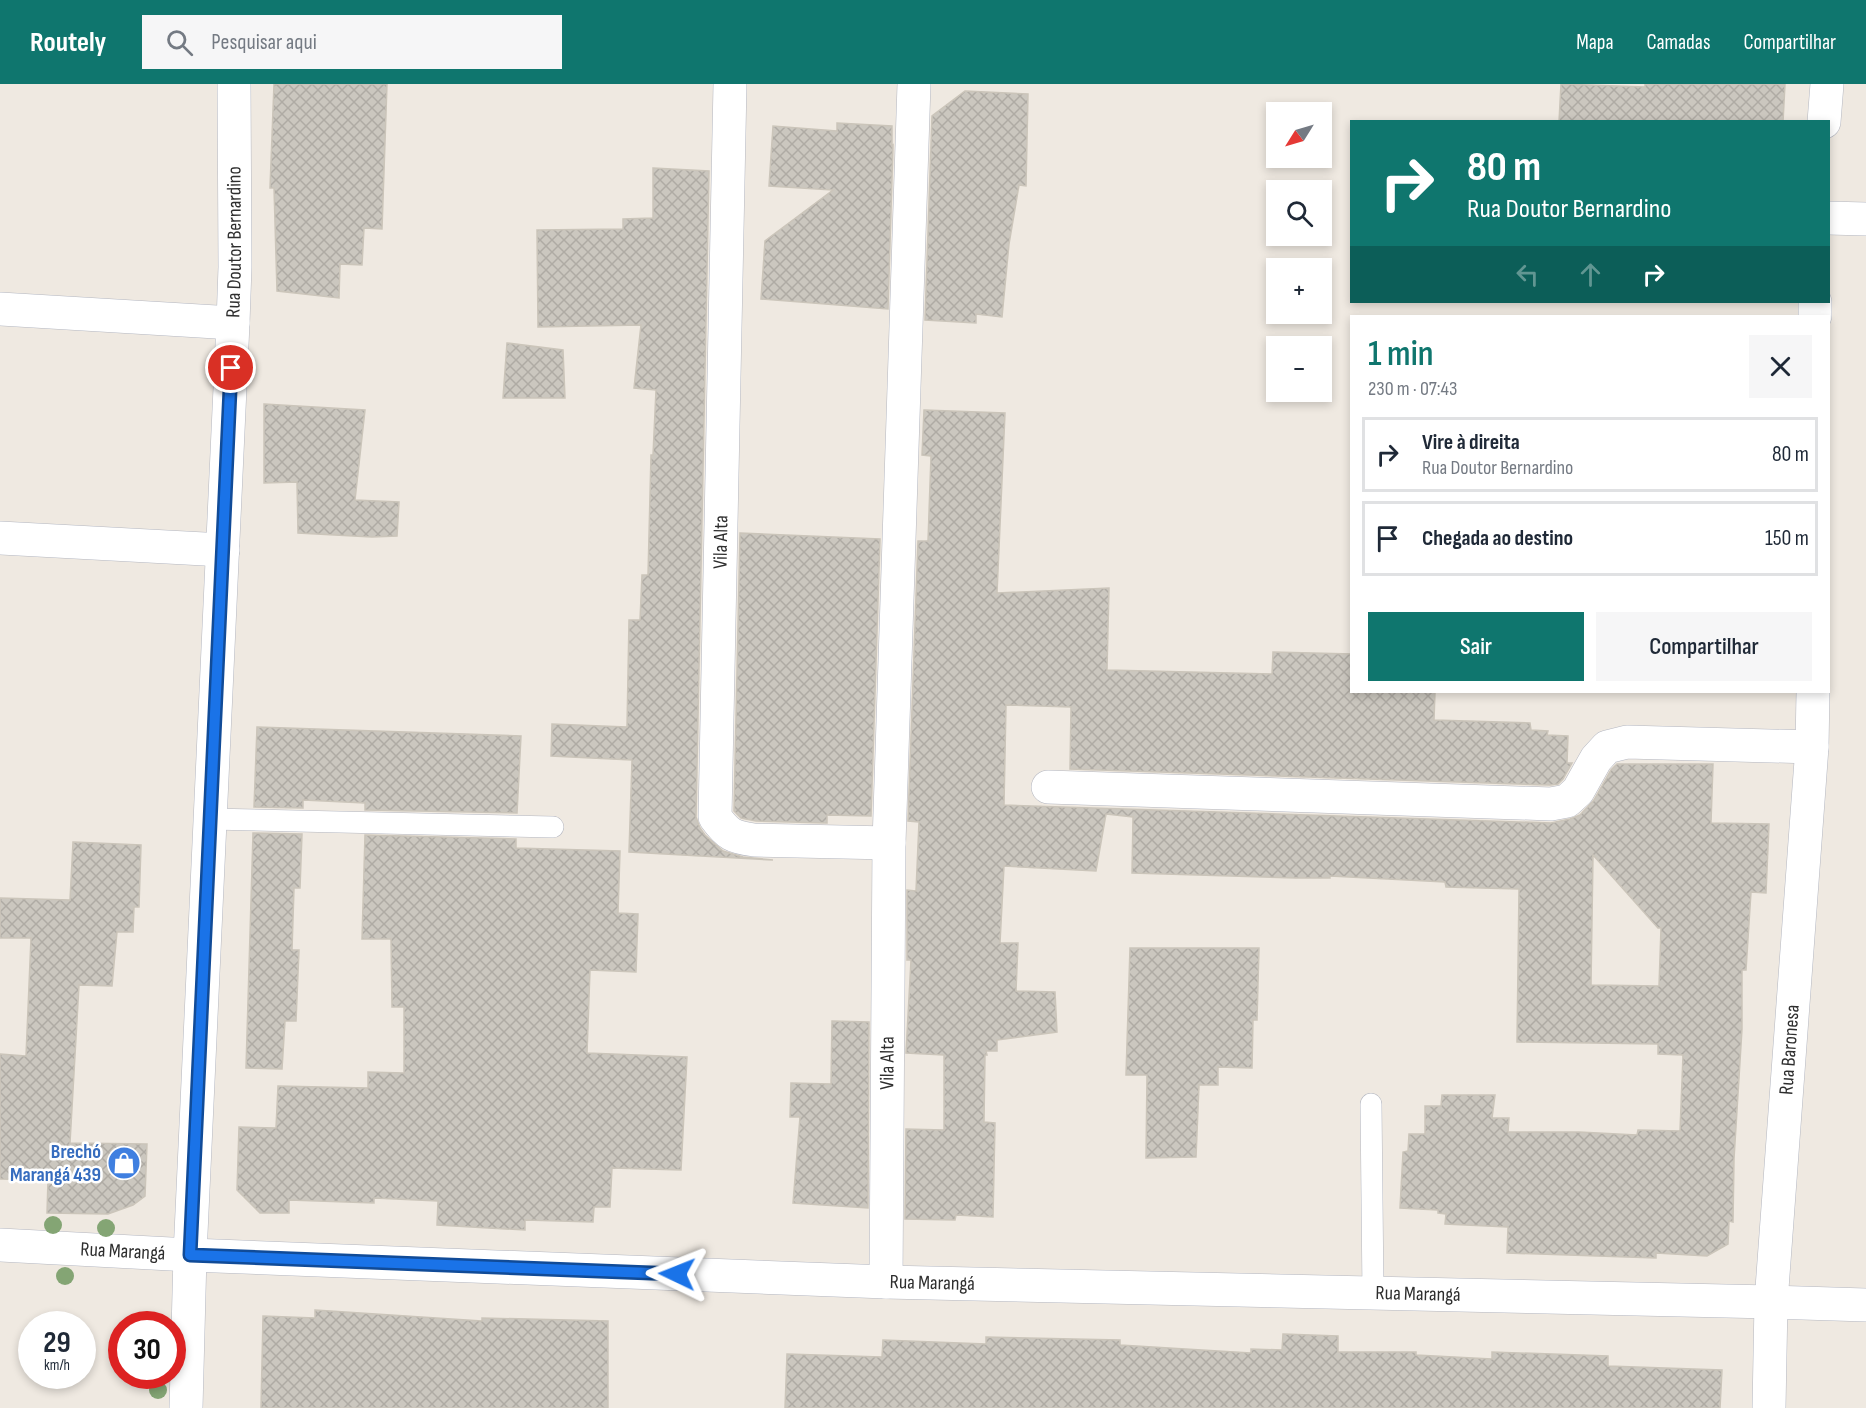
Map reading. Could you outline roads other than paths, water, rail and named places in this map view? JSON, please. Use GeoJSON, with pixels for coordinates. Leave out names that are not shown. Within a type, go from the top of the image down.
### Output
{"type":"FeatureCollection","features":[{"type":"Feature","properties":{"kind":"street","name":"Rua Doutor Bernardino"},"geometry":{"type":"LineString","coordinates":[[186,1408],[190,1255],[233,323],[234,84]]}},
{"type":"Feature","properties":{"kind":"street","name":"Vila Alta"},"geometry":{"type":"LineString","coordinates":[[730,84],[716,817],[724,830],[736,838],[889,843]]}},
{"type":"Feature","properties":{"kind":"street","name":"Vila Alta"},"geometry":{"type":"LineString","coordinates":[[886,1282],[889,843],[914,84]]}},
{"type":"Feature","properties":{"kind":"street"},"geometry":{"type":"LineString","coordinates":[[1824,120],[1827,84]]}},
{"type":"Feature","properties":{"kind":"street"},"geometry":{"type":"LineString","coordinates":[[1830,218],[1866,219]]}},
{"type":"Feature","properties":{"kind":"street"},"geometry":{"type":"LineString","coordinates":[[0,309],[233,323]]}},
{"type":"Feature","properties":{"kind":"street"},"geometry":{"type":"LineString","coordinates":[[0,538],[223,550]]}},
{"type":"Feature","properties":{"kind":"street","name":"Rua Baronesa"},"geometry":{"type":"LineString","coordinates":[[1769,1408],[1771,1302],[1812,747],[1813,693]]}},
{"type":"Feature","properties":{"kind":"street"},"geometry":{"type":"LineString","coordinates":[[1048,787],[1551,804],[1567,801],[1578,791],[1596,759],[1607,747],[1628,742],[1812,747]]}},
{"type":"Feature","properties":{"kind":"street","name":"Rua Marangá"},"geometry":{"type":"LineString","coordinates":[[0,1245],[190,1255],[886,1282],[1866,1305]]}},
{"type":"Feature","properties":{"kind":"lane"},"geometry":{"type":"LineString","coordinates":[[210,819],[553,827]]}},
{"type":"Feature","properties":{"kind":"lane"},"geometry":{"type":"LineString","coordinates":[[1371,1104],[1373,1293]]}},
{"type":"Feature","properties":{"kind":"place","name":"Brechó Marangá 439"},"geometry":{"type":"Point","coordinates":[124,1163]}}]}
